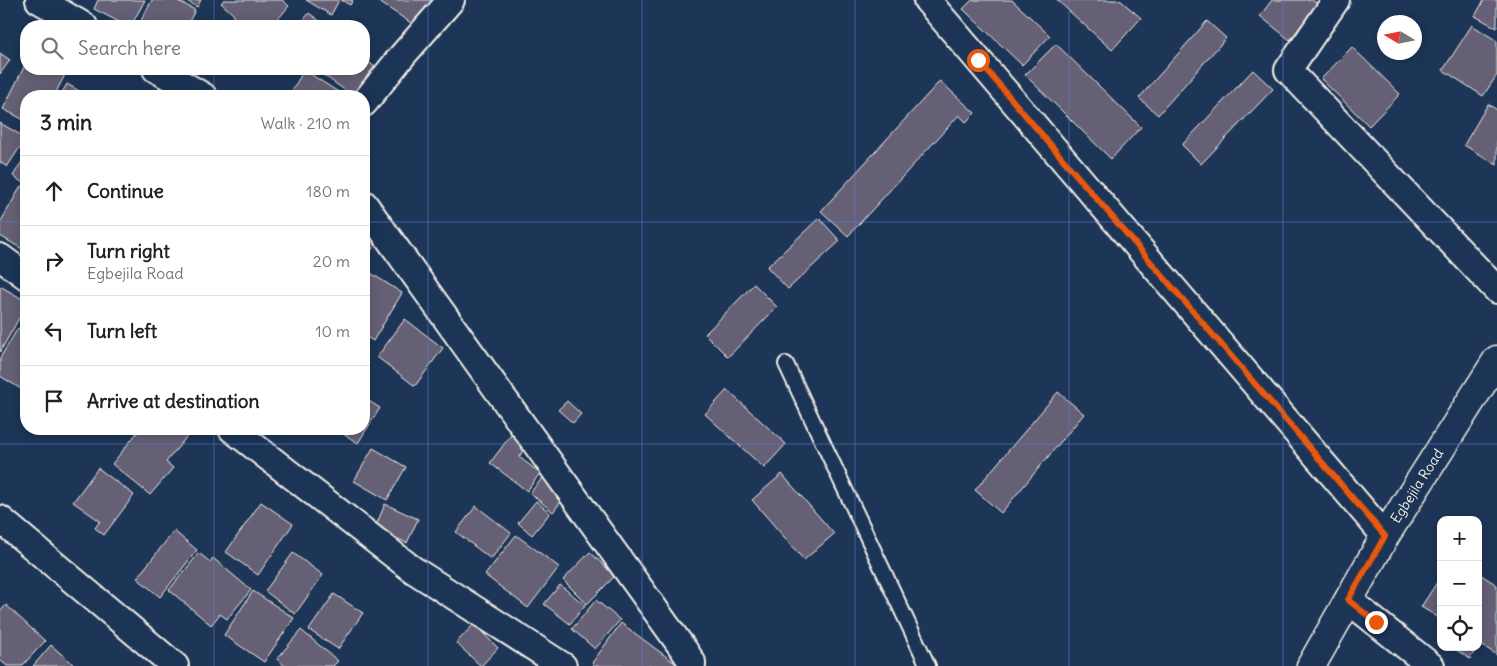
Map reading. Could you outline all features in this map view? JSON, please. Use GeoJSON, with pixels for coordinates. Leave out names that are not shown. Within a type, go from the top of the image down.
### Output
{"type":"FeatureCollection","features":[{"type":"Feature","properties":{"kind":"street"},"geometry":{"type":"LineString","coordinates":[[39,0],[74,20]]}},
{"type":"Feature","properties":{"kind":"street"},"geometry":{"type":"LineString","coordinates":[[370,96],[451,0]]}},
{"type":"Feature","properties":{"kind":"street"},"geometry":{"type":"LineString","coordinates":[[927,0],[1385,536]]}},
{"type":"Feature","properties":{"kind":"street"},"geometry":{"type":"LineString","coordinates":[[1336,0],[1288,70],[1497,290]]}},
{"type":"Feature","properties":{"kind":"street"},"geometry":{"type":"LineString","coordinates":[[167,75],[193,90]]}},
{"type":"Feature","properties":{"kind":"street"},"geometry":{"type":"LineString","coordinates":[[370,212],[684,650],[692,662],[692,666]]}},
{"type":"Feature","properties":{"kind":"street"},"geometry":{"type":"LineString","coordinates":[[0,257],[20,272]]}},
{"type":"Feature","properties":{"kind":"street","name":"Egbejila Road"},"geometry":{"type":"LineString","coordinates":[[1311,666],[1385,536],[1497,360]]}},
{"type":"Feature","properties":{"kind":"street"},"geometry":{"type":"LineString","coordinates":[[240,435],[412,569],[563,666]]}},
{"type":"Feature","properties":{"kind":"street"},"geometry":{"type":"LineString","coordinates":[[0,519],[175,666]]}},
{"type":"Feature","properties":{"kind":"street"},"geometry":{"type":"LineString","coordinates":[[1348,600],[1430,666]]}},
{"type":"Feature","properties":{"kind":"lane"},"geometry":{"type":"LineString","coordinates":[[786,364],[928,666]]}},
{"type":"Feature","properties":{"kind":"building"},"geometry":{"type":"Polygon","coordinates":[[[98,0],[145,0],[134,20],[115,20],[94,9],[98,0]]]}},
{"type":"Feature","properties":{"kind":"building"},"geometry":{"type":"Polygon","coordinates":[[[152,0],[176,0],[195,10],[190,20],[141,20],[152,0]]]}},
{"type":"Feature","properties":{"kind":"building"},"geometry":{"type":"Polygon","coordinates":[[[185,0],[201,0],[197,7],[185,0]]]}},
{"type":"Feature","properties":{"kind":"building"},"geometry":{"type":"Polygon","coordinates":[[[224,0],[282,0],[289,6],[277,20],[232,20],[234,15],[221,3],[224,0]]]}},
{"type":"Feature","properties":{"kind":"building"},"geometry":{"type":"Polygon","coordinates":[[[306,0],[339,0],[331,15],[306,0]]]}},
{"type":"Feature","properties":{"kind":"building"},"geometry":{"type":"Polygon","coordinates":[[[341,0],[353,0],[350,5],[341,0]]]}},
{"type":"Feature","properties":{"kind":"building"},"geometry":{"type":"Polygon","coordinates":[[[376,0],[434,0],[414,25],[376,0]]]}},
{"type":"Feature","properties":{"kind":"building"},"geometry":{"type":"Polygon","coordinates":[[[972,0],[1012,0],[1050,36],[1022,65],[963,9],[972,0]]]}},
{"type":"Feature","properties":{"kind":"building"},"geometry":{"type":"Polygon","coordinates":[[[1057,0],[1120,0],[1141,18],[1112,50],[1057,0]]]}},
{"type":"Feature","properties":{"kind":"building"},"geometry":{"type":"Polygon","coordinates":[[[1272,0],[1312,0],[1318,4],[1290,40],[1260,16],[1272,0]]]}},
{"type":"Feature","properties":{"kind":"building"},"geometry":{"type":"Polygon","coordinates":[[[1484,0],[1497,0],[1497,28],[1475,16],[1484,0]]]}},
{"type":"Feature","properties":{"kind":"building"},"geometry":{"type":"Polygon","coordinates":[[[309,13],[318,20],[304,20],[309,13]]]}},
{"type":"Feature","properties":{"kind":"building"},"geometry":{"type":"Polygon","coordinates":[[[1207,21],[1226,38],[1158,115],[1139,98],[1207,21]]]}},
{"type":"Feature","properties":{"kind":"building"},"geometry":{"type":"Polygon","coordinates":[[[1472,25],[1497,41],[1497,75],[1483,96],[1443,70],[1472,25]]]}},
{"type":"Feature","properties":{"kind":"building"},"geometry":{"type":"Polygon","coordinates":[[[1056,44],[1141,127],[1111,159],[1025,75],[1056,44]]]}},
{"type":"Feature","properties":{"kind":"building"},"geometry":{"type":"Polygon","coordinates":[[[1352,47],[1400,94],[1369,126],[1321,79],[1352,47]]]}},
{"type":"Feature","properties":{"kind":"building"},"geometry":{"type":"Polygon","coordinates":[[[0,53],[10,60],[0,74],[0,53]]]}},
{"type":"Feature","properties":{"kind":"building"},"geometry":{"type":"Polygon","coordinates":[[[370,63],[375,67],[370,74],[370,63]]]}},
{"type":"Feature","properties":{"kind":"building"},"geometry":{"type":"Polygon","coordinates":[[[1253,70],[1273,89],[1201,164],[1182,145],[1253,70]]]}},
{"type":"Feature","properties":{"kind":"building"},"geometry":{"type":"Polygon","coordinates":[[[20,75],[65,75],[57,90],[20,90],[20,118],[3,109],[20,75]]]}},
{"type":"Feature","properties":{"kind":"building"},"geometry":{"type":"Polygon","coordinates":[[[301,75],[312,75],[335,90],[292,90],[301,75]]]}},
{"type":"Feature","properties":{"kind":"building"},"geometry":{"type":"Polygon","coordinates":[[[323,75],[369,75],[358,90],[345,90],[323,75]]]}},
{"type":"Feature","properties":{"kind":"building"},"geometry":{"type":"Polygon","coordinates":[[[940,81],[975,113],[966,122],[959,115],[848,236],[821,211],[940,81]]]}},
{"type":"Feature","properties":{"kind":"building"},"geometry":{"type":"Polygon","coordinates":[[[67,84],[78,90],[64,90],[67,84]]]}},
{"type":"Feature","properties":{"kind":"building"},"geometry":{"type":"Polygon","coordinates":[[[1488,104],[1497,110],[1497,165],[1464,145],[1488,104]]]}},
{"type":"Feature","properties":{"kind":"building"},"geometry":{"type":"Polygon","coordinates":[[[0,123],[20,135],[20,147],[7,167],[0,162],[0,123]]]}},
{"type":"Feature","properties":{"kind":"building"},"geometry":{"type":"Polygon","coordinates":[[[20,165],[20,181],[13,176],[20,165]]]}},
{"type":"Feature","properties":{"kind":"building"},"geometry":{"type":"Polygon","coordinates":[[[20,188],[20,248],[0,236],[0,223],[20,188]]]}},
{"type":"Feature","properties":{"kind":"building"},"geometry":{"type":"Polygon","coordinates":[[[819,218],[840,241],[788,289],[767,267],[819,218]]]}},
{"type":"Feature","properties":{"kind":"building"},"geometry":{"type":"Polygon","coordinates":[[[370,241],[375,244],[370,253],[370,241]]]}},
{"type":"Feature","properties":{"kind":"building"},"geometry":{"type":"Polygon","coordinates":[[[370,273],[402,293],[373,341],[370,339],[370,273]]]}},
{"type":"Feature","properties":{"kind":"building"},"geometry":{"type":"Polygon","coordinates":[[[754,284],[777,307],[728,357],[705,334],[754,284]]]}},
{"type":"Feature","properties":{"kind":"building"},"geometry":{"type":"Polygon","coordinates":[[[0,286],[20,298],[20,317],[0,352],[0,286]]]}},
{"type":"Feature","properties":{"kind":"building"},"geometry":{"type":"Polygon","coordinates":[[[405,319],[443,348],[415,386],[377,357],[405,319]]]}},
{"type":"Feature","properties":{"kind":"building"},"geometry":{"type":"Polygon","coordinates":[[[18,328],[20,329],[20,388],[0,376],[0,358],[18,328]]]}},
{"type":"Feature","properties":{"kind":"building"},"geometry":{"type":"Polygon","coordinates":[[[727,390],[786,444],[764,468],[705,414],[727,390]]]}},
{"type":"Feature","properties":{"kind":"building"},"geometry":{"type":"Polygon","coordinates":[[[1058,392],[1084,414],[1001,513],[975,490],[1058,392]]]}},
{"type":"Feature","properties":{"kind":"building"},"geometry":{"type":"Polygon","coordinates":[[[567,401],[581,414],[573,423],[558,410],[567,401]]]}},
{"type":"Feature","properties":{"kind":"building"},"geometry":{"type":"Polygon","coordinates":[[[370,402],[380,408],[370,424],[370,402]]]}},
{"type":"Feature","properties":{"kind":"building"},"geometry":{"type":"Polygon","coordinates":[[[135,435],[188,435],[166,462],[173,468],[150,495],[112,464],[135,435]]]}},
{"type":"Feature","properties":{"kind":"building"},"geometry":{"type":"Polygon","coordinates":[[[345,435],[363,435],[358,443],[345,435]]]}},
{"type":"Feature","properties":{"kind":"building"},"geometry":{"type":"Polygon","coordinates":[[[511,435],[526,447],[519,457],[540,473],[527,491],[490,463],[511,435]]]}},
{"type":"Feature","properties":{"kind":"building"},"geometry":{"type":"Polygon","coordinates":[[[373,448],[406,467],[387,500],[354,481],[373,448]]]}},
{"type":"Feature","properties":{"kind":"building"},"geometry":{"type":"Polygon","coordinates":[[[98,468],[134,495],[104,535],[95,528],[100,521],[73,502],[98,468]]]}},
{"type":"Feature","properties":{"kind":"building"},"geometry":{"type":"Polygon","coordinates":[[[782,474],[834,534],[804,560],[752,500],[782,474]]]}},
{"type":"Feature","properties":{"kind":"building"},"geometry":{"type":"Polygon","coordinates":[[[544,476],[567,494],[553,512],[530,493],[544,476]]]}},
{"type":"Feature","properties":{"kind":"building"},"geometry":{"type":"Polygon","coordinates":[[[536,501],[550,513],[532,535],[518,523],[536,501]]]}},
{"type":"Feature","properties":{"kind":"building"},"geometry":{"type":"Polygon","coordinates":[[[261,502],[293,524],[258,575],[226,552],[261,502]]]}},
{"type":"Feature","properties":{"kind":"building"},"geometry":{"type":"Polygon","coordinates":[[[385,504],[418,519],[407,543],[375,528],[385,504]]]}},
{"type":"Feature","properties":{"kind":"building"},"geometry":{"type":"Polygon","coordinates":[[[476,506],[511,533],[491,559],[456,532],[476,506]]]}},
{"type":"Feature","properties":{"kind":"building"},"geometry":{"type":"Polygon","coordinates":[[[174,531],[197,550],[160,597],[137,578],[174,531]]]}},
{"type":"Feature","properties":{"kind":"building"},"geometry":{"type":"Polygon","coordinates":[[[516,535],[559,567],[528,608],[485,575],[516,535]]]}},
{"type":"Feature","properties":{"kind":"building"},"geometry":{"type":"Polygon","coordinates":[[[590,552],[615,576],[587,604],[563,580],[590,552]]]}},
{"type":"Feature","properties":{"kind":"building"},"geometry":{"type":"Polygon","coordinates":[[[199,553],[210,562],[213,558],[251,590],[227,619],[220,614],[211,625],[169,590],[199,553]]]}},
{"type":"Feature","properties":{"kind":"building"},"geometry":{"type":"Polygon","coordinates":[[[293,553],[323,575],[295,614],[265,591],[293,553]]]}},
{"type":"Feature","properties":{"kind":"building"},"geometry":{"type":"Polygon","coordinates":[[[1482,576],[1497,585],[1497,655],[1482,645],[1482,576]]]}},
{"type":"Feature","properties":{"kind":"building"},"geometry":{"type":"Polygon","coordinates":[[[1437,582],[1437,617],[1421,607],[1437,582]]]}},
{"type":"Feature","properties":{"kind":"building"},"geometry":{"type":"Polygon","coordinates":[[[560,585],[585,605],[570,624],[544,604],[560,585]]]}},
{"type":"Feature","properties":{"kind":"building"},"geometry":{"type":"Polygon","coordinates":[[[253,591],[294,618],[264,662],[224,635],[253,591]]]}},
{"type":"Feature","properties":{"kind":"building"},"geometry":{"type":"Polygon","coordinates":[[[334,594],[363,613],[338,649],[309,630],[334,594]]]}},
{"type":"Feature","properties":{"kind":"building"},"geometry":{"type":"Polygon","coordinates":[[[596,600],[620,620],[595,649],[572,629],[596,600]]]}},
{"type":"Feature","properties":{"kind":"building"},"geometry":{"type":"Polygon","coordinates":[[[6,605],[45,641],[22,666],[7,666],[0,660],[0,612],[6,605]]]}},
{"type":"Feature","properties":{"kind":"building"},"geometry":{"type":"Polygon","coordinates":[[[621,623],[679,666],[595,666],[592,663],[621,623]]]}},
{"type":"Feature","properties":{"kind":"building"},"geometry":{"type":"Polygon","coordinates":[[[474,624],[498,648],[481,666],[456,643],[474,624]]]}},
{"type":"Feature","properties":{"kind":"building"},"geometry":{"type":"Polygon","coordinates":[[[301,630],[338,661],[333,666],[285,666],[277,659],[301,630]]]}},
{"type":"Feature","properties":{"kind":"building"},"geometry":{"type":"Polygon","coordinates":[[[51,645],[75,666],[33,666],[51,645]]]}},
{"type":"Feature","properties":{"kind":"building"},"geometry":{"type":"Polygon","coordinates":[[[1458,651],[1475,651],[1470,659],[1458,651]]]}},
{"type":"Feature","properties":{"kind":"route"},"geometry":{"type":"LineString","coordinates":[[978,60],[1385,536],[1348,600],[1376,622]]}}]}
